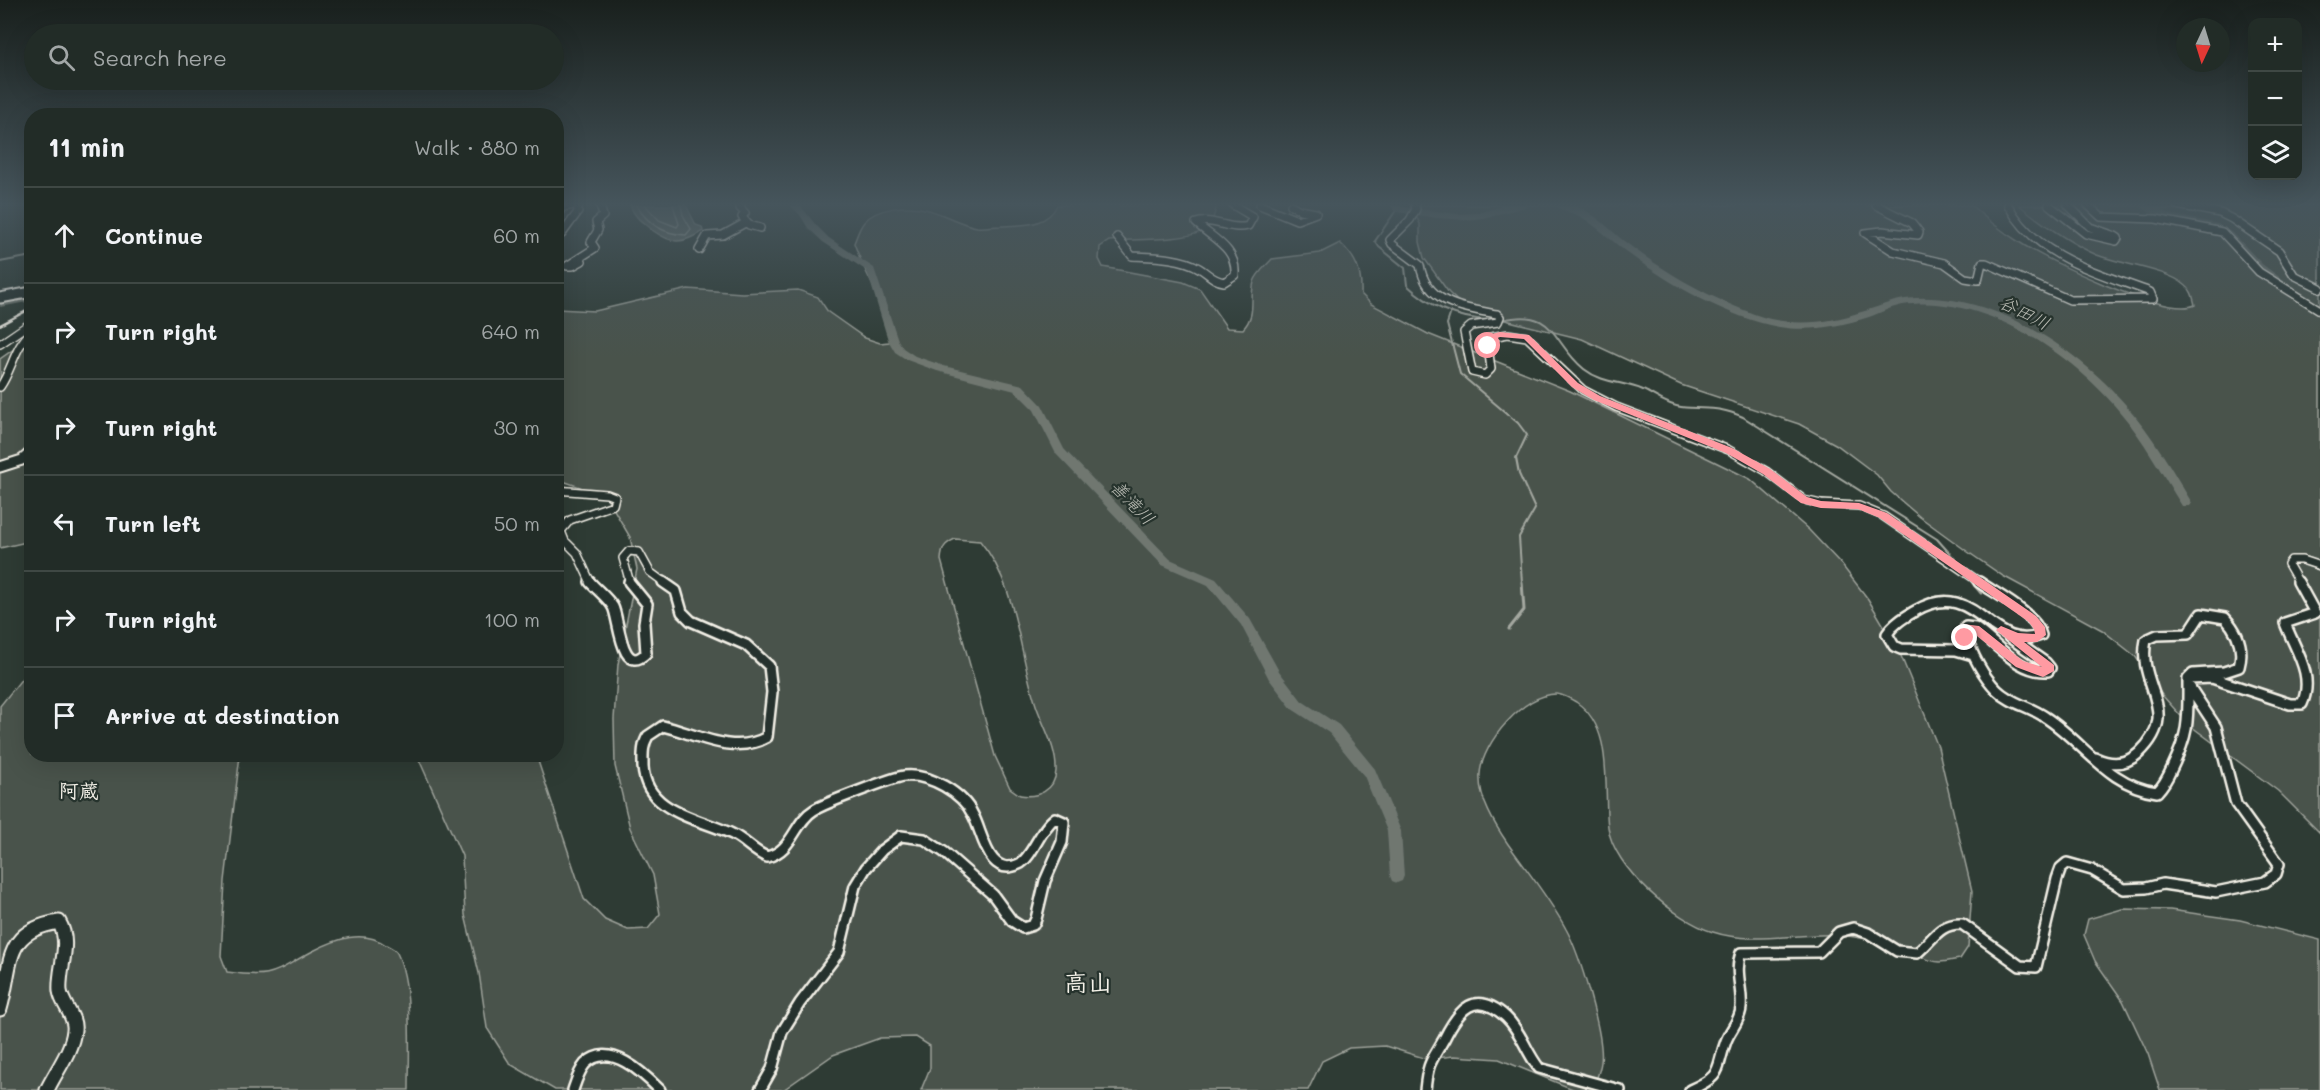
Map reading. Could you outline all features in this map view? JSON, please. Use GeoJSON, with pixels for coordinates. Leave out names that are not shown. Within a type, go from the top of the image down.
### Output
{"type":"FeatureCollection","features":[{"type":"Feature","properties":{"kind":"street"},"geometry":{"type":"LineString","coordinates":[[582,256],[567,266],[573,266],[582,261]]}},
{"type":"Feature","properties":{"kind":"street"},"geometry":{"type":"LineString","coordinates":[[1132,256],[1160,258],[1190,265],[1208,274],[1214,280],[1224,282],[1235,275],[1233,256]]}},
{"type":"Feature","properties":{"kind":"street"},"geometry":{"type":"LineString","coordinates":[[1408,256],[1420,265],[1420,278],[1428,289],[1446,300],[1497,314],[1500,317],[1493,325],[1474,324],[1467,327],[1464,332],[1468,347],[1469,369],[1472,372],[1485,375],[1491,369],[1488,346],[1491,337],[1508,334],[1527,337],[1575,385],[1597,398],[1729,450],[1766,471],[1804,500],[1821,504],[1859,506],[1883,516],[2024,613],[2039,627],[2041,635],[2037,638],[2016,637],[1959,603],[1942,600],[1930,603],[1903,619],[1891,627],[1887,634],[1894,646],[1901,649],[1956,650],[1973,655]]}},
{"type":"Feature","properties":{"kind":"street"},"geometry":{"type":"LineString","coordinates":[[1916,256],[1944,262],[1970,280],[1978,280],[1982,263],[1986,262],[2070,300],[2136,301],[2153,298],[2150,292],[2085,268],[2062,256]]}},
{"type":"Feature","properties":{"kind":"street"},"geometry":{"type":"LineString","coordinates":[[2244,256],[2259,272],[2320,310]]}},
{"type":"Feature","properties":{"kind":"street"},"geometry":{"type":"LineString","coordinates":[[2282,256],[2294,275],[2320,288]]}},
{"type":"Feature","properties":{"kind":"street"},"geometry":{"type":"LineString","coordinates":[[0,298],[24,294]]}},
{"type":"Feature","properties":{"kind":"street"},"geometry":{"type":"LineString","coordinates":[[0,344],[24,328]]}},
{"type":"Feature","properties":{"kind":"street"},"geometry":{"type":"LineString","coordinates":[[0,387],[13,366],[16,346],[24,338]]}},
{"type":"Feature","properties":{"kind":"street"},"geometry":{"type":"LineString","coordinates":[[0,467],[24,458]]}},
{"type":"Feature","properties":{"kind":"street"},"geometry":{"type":"LineString","coordinates":[[564,491],[607,494],[615,497],[616,500],[613,505],[570,520],[564,527]]}},
{"type":"Feature","properties":{"kind":"street"},"geometry":{"type":"LineString","coordinates":[[564,538],[578,553],[590,582],[613,607],[622,646],[628,657],[633,659],[642,657],[646,653],[644,623],[647,604],[630,584],[623,562],[623,558],[629,551],[635,551],[643,556],[650,572],[676,591],[682,612],[691,621],[746,645],[769,666],[772,687],[769,723],[767,737],[762,741],[749,746],[732,745],[663,726],[654,729],[646,736],[643,747],[646,785],[656,800],[686,816],[736,836],[767,857],[779,854],[813,810],[904,776],[918,776],[943,785],[970,808],[992,858],[998,866],[1006,868],[1019,865],[1026,859],[1039,831],[1056,818],[1064,822],[1064,834],[1039,897],[1037,918],[1033,925],[1023,928],[1012,921],[993,895],[964,869],[924,839],[901,836],[882,850],[866,868],[855,886],[839,952],[800,1003],[782,1032],[772,1069],[760,1090]]}},
{"type":"Feature","properties":{"kind":"street"},"geometry":{"type":"LineString","coordinates":[[2189,682],[2212,678],[2290,704],[2302,704],[2307,697],[2303,664],[2285,623],[2289,619],[2309,617],[2314,613],[2288,564],[2291,560],[2302,560],[2320,566]]}},
{"type":"Feature","properties":{"kind":"street"},"geometry":{"type":"LineString","coordinates":[[2001,630],[2050,668],[2048,671],[2034,671],[2020,664],[1981,632],[1966,627],[1964,631],[1973,655],[1998,691],[2050,720],[2119,780],[2139,790],[2157,792],[2163,786],[2184,743],[2188,729],[2189,682],[2193,674],[2224,672],[2239,667],[2241,653],[2237,636],[2225,618],[2218,615],[2201,614],[2196,617],[2192,631],[2188,634],[2157,635],[2146,640],[2144,654],[2158,711],[2158,725],[2154,736],[2135,758],[2126,762],[2109,762],[2092,756]]}},
{"type":"Feature","properties":{"kind":"street"},"geometry":{"type":"LineString","coordinates":[[1690,1090],[1716,1075],[1720,1066],[1726,1042],[1741,1010],[1737,977],[1738,960],[1742,953],[1750,951],[1819,952],[1827,949],[1839,932],[1864,930],[1895,951],[1917,953],[1925,948],[1939,929],[1952,922],[1962,924],[2020,966],[2036,967],[2057,879],[2061,868],[2067,863],[2082,866],[2124,889],[2146,888],[2163,884],[2216,892],[2265,882],[2276,874],[2279,864],[2236,804],[2216,727],[2189,682]]}},
{"type":"Feature","properties":{"kind":"street"},"geometry":{"type":"LineString","coordinates":[[0,1009],[13,947],[22,936],[35,927],[48,922],[59,922],[65,928],[66,935],[62,955],[61,997],[72,1016],[74,1028],[71,1040],[47,1090]]}},
{"type":"Feature","properties":{"kind":"street"},"geometry":{"type":"LineString","coordinates":[[1425,1090],[1428,1063],[1455,1016],[1462,1008],[1472,1003],[1496,1009],[1508,1017],[1531,1059],[1539,1068],[1620,1090]]}},
{"type":"Feature","properties":{"kind":"street"},"geometry":{"type":"LineString","coordinates":[[573,1090],[579,1075],[589,1061],[602,1057],[621,1060],[633,1065],[660,1090]]}},
{"type":"Feature","properties":{"kind":"shaded area"},"geometry":{"type":"Polygon","coordinates":[[[859,256],[1099,256],[1103,267],[1183,282],[1200,289],[1227,328],[1243,329],[1250,318],[1254,282],[1272,259],[1297,256],[1351,256],[1359,272],[1361,294],[1371,304],[1428,334],[1570,391],[1750,479],[1809,530],[1841,564],[1868,599],[1899,651],[1938,747],[1972,891],[1968,947],[1960,959],[1936,962],[1863,938],[1821,935],[1759,938],[1728,936],[1698,926],[1681,916],[1664,904],[1633,875],[1612,843],[1608,827],[1605,760],[1597,727],[1588,713],[1576,702],[1557,694],[1544,696],[1531,702],[1507,722],[1488,748],[1480,774],[1480,783],[1493,820],[1553,907],[1578,956],[1595,1015],[1601,1050],[1600,1065],[1594,1087],[1575,1090],[1499,1059],[1454,1056],[1427,1059],[1385,1046],[1349,1048],[1322,1061],[1308,1090],[921,1090],[930,1068],[930,1046],[916,1037],[880,1038],[833,1055],[783,1090],[555,1090],[510,1064],[487,1028],[479,973],[465,915],[462,856],[420,762],[538,762],[584,899],[605,920],[628,930],[648,929],[660,914],[653,875],[630,828],[615,766],[614,719],[618,664],[637,569],[630,537],[606,496],[564,481],[564,309],[595,311],[688,289],[742,293],[798,290],[818,297],[828,312],[865,338],[880,343],[889,342],[893,335],[889,323],[859,256]],[[955,539],[944,547],[941,560],[995,756],[1010,788],[1020,795],[1039,794],[1052,784],[1055,778],[1056,762],[1030,684],[1010,598],[993,559],[980,541],[955,539]]]}},
{"type":"Feature","properties":{"kind":"shaded area"},"geometry":{"type":"Polygon","coordinates":[[[1423,256],[2042,256],[2107,286],[2134,296],[2180,307],[2195,305],[2189,289],[2178,280],[2156,271],[2100,256],[2320,256],[2320,833],[2278,791],[2188,724],[2162,695],[2135,656],[2102,630],[2003,576],[1968,552],[1920,517],[1891,492],[1877,475],[1837,445],[1799,424],[1681,385],[1582,339],[1481,314],[1462,305],[1449,293],[1423,256]]]}},
{"type":"Feature","properties":{"kind":"shaded area"},"geometry":{"type":"Polygon","coordinates":[[[24,342],[24,543],[0,548],[0,359],[24,342]]]}},
{"type":"Feature","properties":{"kind":"shaded area"},"geometry":{"type":"Polygon","coordinates":[[[24,676],[24,762],[239,762],[225,881],[221,956],[227,972],[255,975],[273,972],[322,947],[349,938],[377,940],[392,948],[397,953],[406,983],[409,1090],[0,1090],[0,706],[24,676]]]}},
{"type":"Feature","properties":{"kind":"shaded area"},"geometry":{"type":"Polygon","coordinates":[[[2122,909],[2170,910],[2240,920],[2320,940],[2320,1090],[2160,1090],[2148,1054],[2123,1001],[2095,961],[2084,935],[2088,919],[2122,909]]]}},
{"type":"Feature","properties":{"kind":"waterway","name":"善滝川"},"geometry":{"type":"LineString","coordinates":[[850,256],[871,270],[893,340],[899,350],[911,358],[941,369],[1019,388],[1038,408],[1060,451],[1166,562],[1212,582],[1246,622],[1274,675],[1297,705],[1334,729],[1370,773],[1394,831],[1397,876]]}},
{"type":"Feature","properties":{"kind":"waterway"},"geometry":{"type":"LineString","coordinates":[[1390,256],[1405,268],[1407,285],[1424,299],[1451,313]]}},
{"type":"Feature","properties":{"kind":"waterway","name":"谷田川"},"geometry":{"type":"LineString","coordinates":[[1638,256],[1658,270],[1705,296],[1753,317],[1780,324],[1807,326],[1833,323],[1903,302],[1931,300],[1960,304],[1988,312],[2016,324],[2068,357],[2111,395],[2142,433],[2186,503]]}},
{"type":"Feature","properties":{"kind":"waterway"},"geometry":{"type":"LineString","coordinates":[[2250,256],[2259,266],[2289,288]]}},
{"type":"Feature","properties":{"kind":"waterway"},"geometry":{"type":"LineString","coordinates":[[0,262],[24,258]]}},
{"type":"Feature","properties":{"kind":"waterway"},"geometry":{"type":"LineString","coordinates":[[0,304],[24,300]]}},
{"type":"Feature","properties":{"kind":"waterway"},"geometry":{"type":"LineString","coordinates":[[1451,313],[1487,320]]}},
{"type":"Feature","properties":{"kind":"waterway"},"geometry":{"type":"LineString","coordinates":[[1451,313],[1447,324],[1460,374],[1518,423],[1527,435],[1516,458],[1519,474],[1535,509],[1519,537],[1522,583]]}},
{"type":"Feature","properties":{"kind":"waterway"},"geometry":{"type":"LineString","coordinates":[[1502,320],[1520,317],[1533,318],[1543,323],[1573,359],[1598,377],[1636,387],[1676,406],[1719,409],[1743,417],[1937,539],[1961,566]]}},
{"type":"Feature","properties":{"kind":"waterway"},"geometry":{"type":"LineString","coordinates":[[1971,580],[1974,583]]}},
{"type":"Feature","properties":{"kind":"waterway"},"geometry":{"type":"LineString","coordinates":[[1509,629],[1524,610],[1522,582]]}},
{"type":"Feature","properties":{"kind":"waterway"},"geometry":{"type":"LineString","coordinates":[[1972,582],[1981,593]]}},
{"type":"Feature","properties":{"kind":"railway"},"geometry":{"type":"LineString","coordinates":[[0,325],[24,312]]}},
{"type":"Feature","properties":{"kind":"district","name":"阿蔵"},"geometry":{"type":"Point","coordinates":[79,790]}},
{"type":"Feature","properties":{"kind":"district","name":"高山"},"geometry":{"type":"Point","coordinates":[1088,981]}},
{"type":"Feature","properties":{"kind":"route"},"geometry":{"type":"LineString","coordinates":[[1488,346],[1491,337],[1500,334],[1517,334],[1527,337],[1575,385],[1597,398],[1729,450],[1766,471],[1804,500],[1812,503],[1847,504],[1871,509],[1900,526],[2033,619],[2041,635],[2037,638],[2016,637],[2001,630],[2050,668],[2043,672],[2034,671],[2020,664],[1975,628],[1966,627],[1965,638]]}}]}
